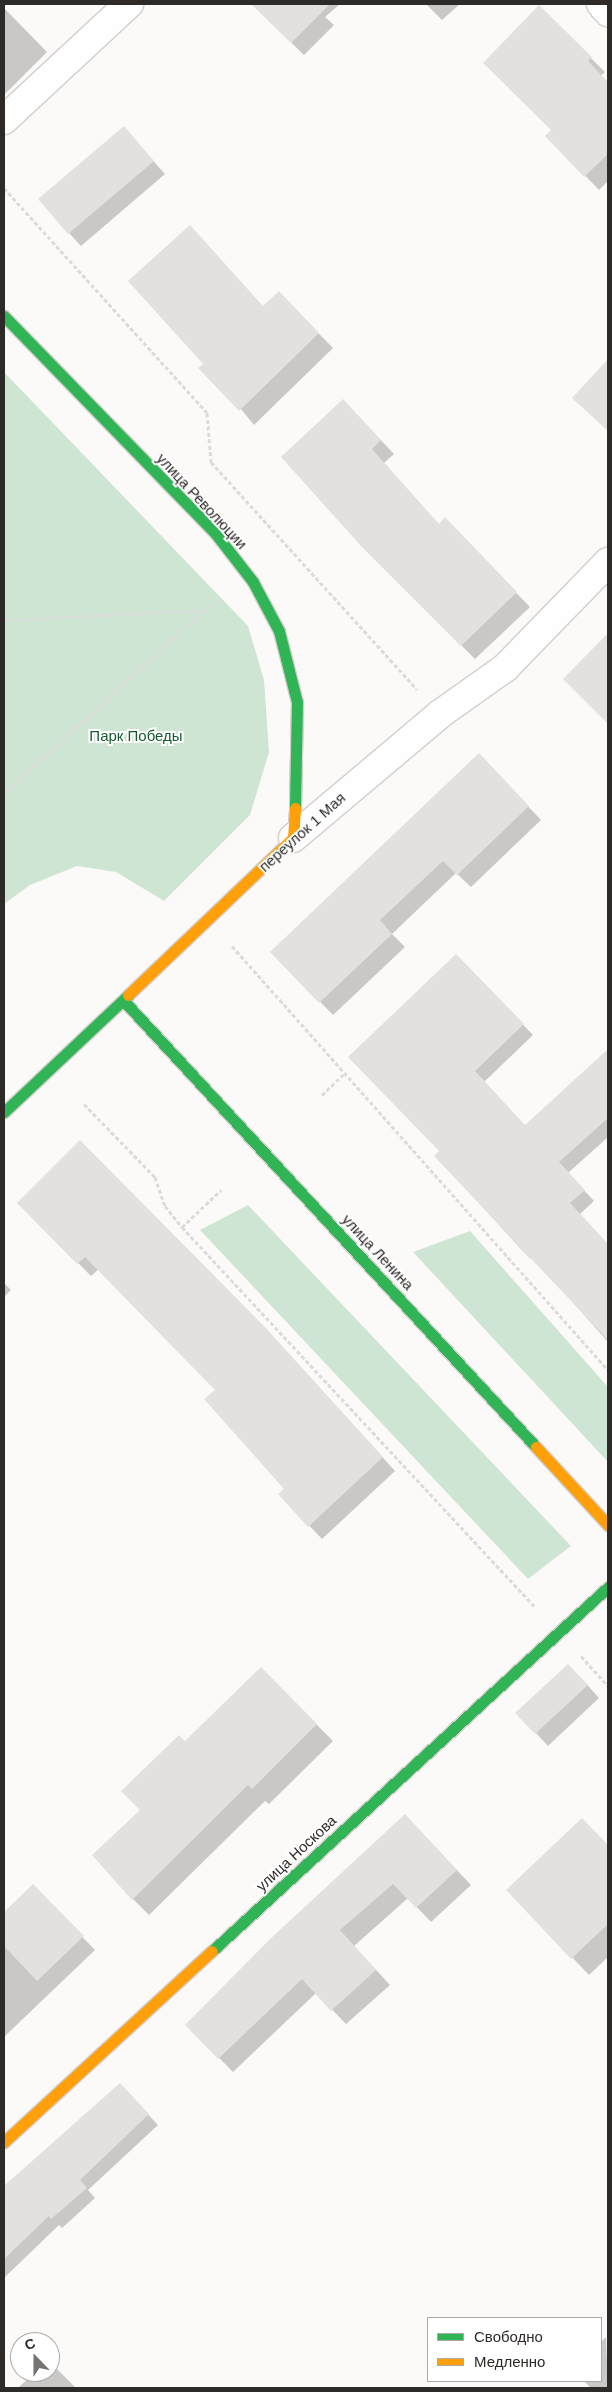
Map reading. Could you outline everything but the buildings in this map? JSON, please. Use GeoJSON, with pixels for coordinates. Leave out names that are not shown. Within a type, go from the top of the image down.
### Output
{"type":"FeatureCollection","features":[{"type":"Feature","properties":{"kind":"main road","name":"улица Революции"},"geometry":{"type":"LineString","coordinates":[[4,316],[215,533],[253,582],[279,631],[297,702],[293,838]]}},
{"type":"Feature","properties":{"kind":"main road","name":"переулок 1 Мая"},"geometry":{"type":"LineString","coordinates":[[4,1112],[293,838]]}},
{"type":"Feature","properties":{"kind":"main road","name":"улица Ленина"},"geometry":{"type":"LineString","coordinates":[[122,1000],[608,1525]]}},
{"type":"Feature","properties":{"kind":"main road","name":"улица Носкова"},"geometry":{"type":"LineString","coordinates":[[4,2142],[608,1587]]}},
{"type":"Feature","properties":{"kind":"street"},"geometry":{"type":"LineString","coordinates":[[4,120],[129,4]]}},
{"type":"Feature","properties":{"kind":"street"},"geometry":{"type":"LineString","coordinates":[[601,4],[608,12]]}},
{"type":"Feature","properties":{"kind":"street","name":"переулок 1 Мая"},"geometry":{"type":"LineString","coordinates":[[293,838],[440,714],[505,668],[608,562]]}},
{"type":"Feature","properties":{"kind":"path"},"geometry":{"type":"LineString","coordinates":[[4,188],[207,412],[210,462],[440,714]]}},
{"type":"Feature","properties":{"kind":"path"},"geometry":{"type":"LineString","coordinates":[[4,794],[204,610],[227,599]]}},
{"type":"Feature","properties":{"kind":"path"},"geometry":{"type":"LineString","coordinates":[[4,620],[204,610]]}},
{"type":"Feature","properties":{"kind":"path"},"geometry":{"type":"LineString","coordinates":[[232,946],[346,1072],[608,1370]]}},
{"type":"Feature","properties":{"kind":"path"},"geometry":{"type":"LineString","coordinates":[[322,1095],[346,1072]]}},
{"type":"Feature","properties":{"kind":"path"},"geometry":{"type":"LineString","coordinates":[[84,1104],[155,1177],[164,1206],[182,1227],[608,1686]]}},
{"type":"Feature","properties":{"kind":"path"},"geometry":{"type":"LineString","coordinates":[[182,1227],[221,1190]]}},
{"type":"Feature","properties":{"kind":"green space","name":"Парк Победы"},"geometry":{"type":"Polygon","coordinates":[[[4,372],[248,626],[264,680],[269,752],[250,815],[164,901],[116,872],[77,866],[30,885],[4,904],[4,372]]]}},
{"type":"Feature","properties":{"kind":"green space"},"geometry":{"type":"Polygon","coordinates":[[[248,1205],[571,1546],[528,1579],[200,1230],[248,1205]]]}},
{"type":"Feature","properties":{"kind":"green space"},"geometry":{"type":"Polygon","coordinates":[[[470,1231],[608,1387],[608,1462],[413,1252],[470,1231]]]}},
{"type":"Feature","properties":{"kind":"traffic: fast"},"geometry":{"type":"LineString","coordinates":[[4,316],[215,533],[253,582],[279,631],[297,702],[295,808]]}},
{"type":"Feature","properties":{"kind":"traffic: fast"},"geometry":{"type":"LineString","coordinates":[[4,1112],[128,995]]}},
{"type":"Feature","properties":{"kind":"traffic: fast"},"geometry":{"type":"LineString","coordinates":[[123,1000],[536,1447]]}},
{"type":"Feature","properties":{"kind":"traffic: fast"},"geometry":{"type":"LineString","coordinates":[[212,1951],[608,1587]]}},
{"type":"Feature","properties":{"kind":"traffic: slow"},"geometry":{"type":"LineString","coordinates":[[128,995],[293,838],[295,808]]}},
{"type":"Feature","properties":{"kind":"traffic: slow"},"geometry":{"type":"LineString","coordinates":[[536,1447],[608,1525]]}},
{"type":"Feature","properties":{"kind":"traffic: slow"},"geometry":{"type":"LineString","coordinates":[[4,2142],[212,1951]]}}]}
